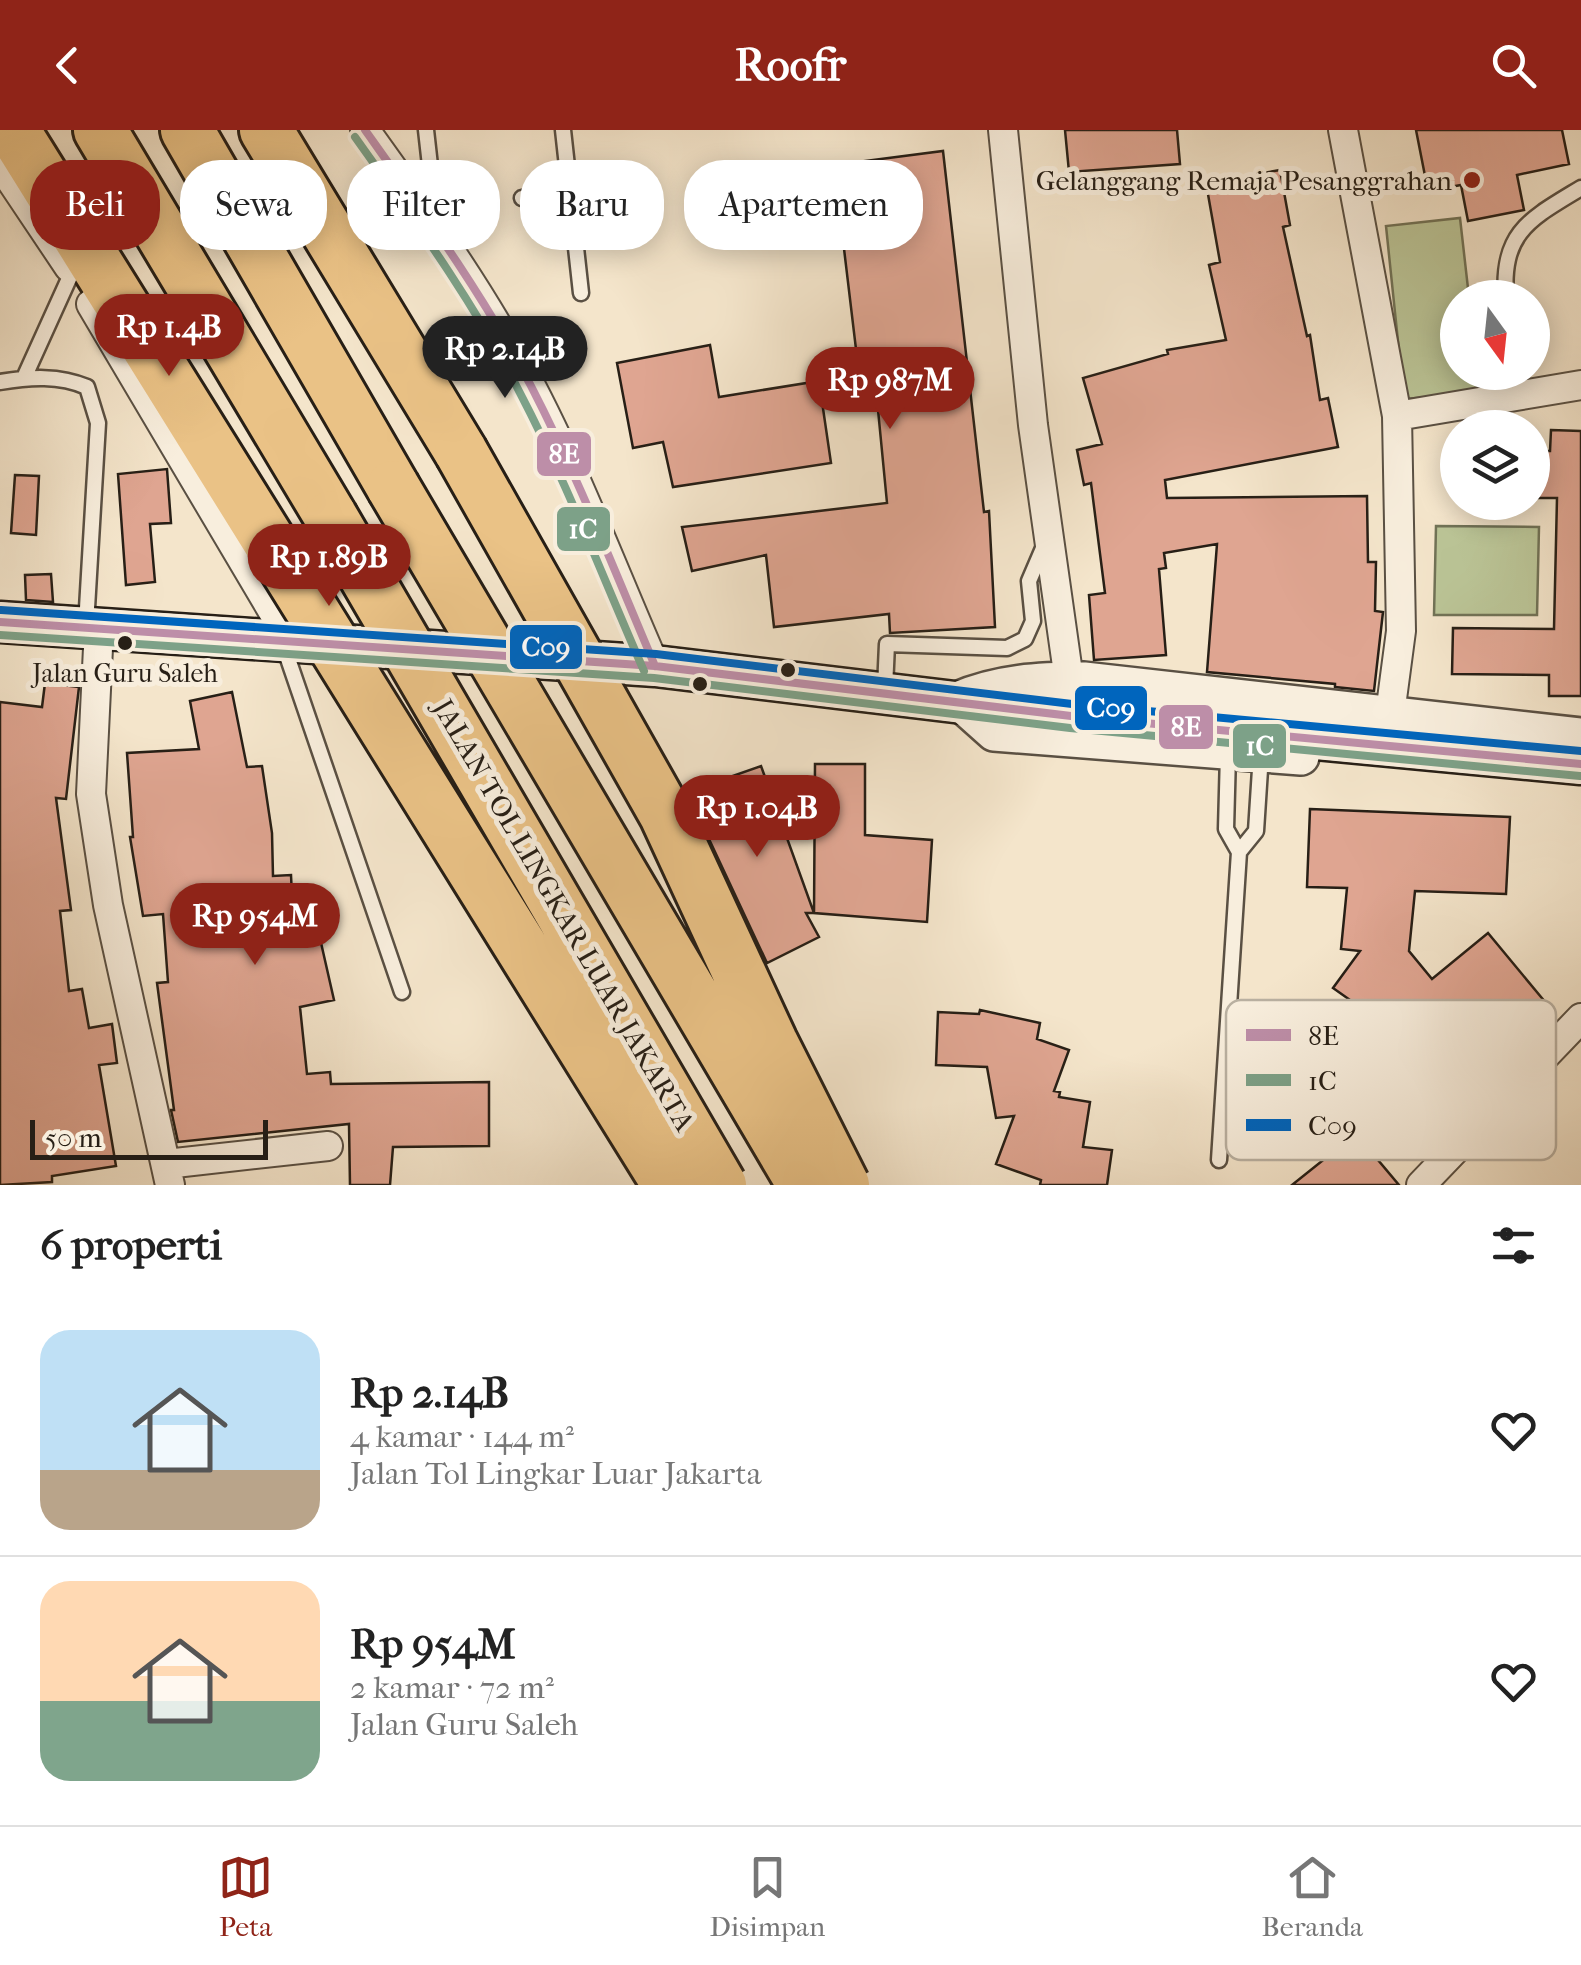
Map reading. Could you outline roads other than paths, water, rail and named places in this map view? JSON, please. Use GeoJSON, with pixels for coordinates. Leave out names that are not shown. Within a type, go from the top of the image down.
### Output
{"type":"FeatureCollection","features":[{"type":"Feature","properties":{"kind":"highway"},"geometry":{"type":"LineString","coordinates":[[13,130],[669,1185]]}},
{"type":"Feature","properties":{"kind":"highway","name":"JALAN TOL LINGKAR LUAR JAKARTA"},"geometry":{"type":"LineString","coordinates":[[100,130],[331,517],[720,1185]]}},
{"type":"Feature","properties":{"kind":"highway"},"geometry":{"type":"LineString","coordinates":[[187,130],[804,1185]]}},
{"type":"Feature","properties":{"kind":"highway"},"geometry":{"type":"LineString","coordinates":[[266,130],[461,452],[666,815],[771,1042],[844,1185]]}},
{"type":"Feature","properties":{"kind":"main road"},"geometry":{"type":"LineString","coordinates":[[0,622],[654,666],[957,700],[1070,698],[1581,764]]}},
{"type":"Feature","properties":{"kind":"street"},"geometry":{"type":"LineString","coordinates":[[365,130],[386,160]]}},
{"type":"Feature","properties":{"kind":"street"},"geometry":{"type":"LineString","coordinates":[[1004,130],[1033,426],[1070,698],[1390,714],[1581,736]]}},
{"type":"Feature","properties":{"kind":"street"},"geometry":{"type":"LineString","coordinates":[[1343,130],[1397,416],[1401,632],[1390,714]]}},
{"type":"Feature","properties":{"kind":"street"},"geometry":{"type":"LineString","coordinates":[[0,164],[72,272],[286,641]]}},
{"type":"Feature","properties":{"kind":"street"},"geometry":{"type":"LineString","coordinates":[[450,250],[519,365],[557,442],[654,666]]}},
{"type":"Feature","properties":{"kind":"street"},"geometry":{"type":"LineString","coordinates":[[1397,416],[1581,386]]}},
{"type":"Feature","properties":{"kind":"street"},"geometry":{"type":"LineString","coordinates":[[92,627],[91,794],[108,905],[168,1174],[328,1146]]}},
{"type":"Feature","properties":{"kind":"street"},"geometry":{"type":"LineString","coordinates":[[957,700],[994,734],[1581,783]]}},
{"type":"Feature","properties":{"kind":"street"},"geometry":{"type":"LineString","coordinates":[[1556,1044],[1581,1018]]}},
{"type":"Feature","properties":{"kind":"street"},"geometry":{"type":"LineString","coordinates":[[1421,1185],[1445,1160]]}},
{"type":"Feature","properties":{"kind":"lane"},"geometry":{"type":"LineString","coordinates":[[426,130],[429,160]]}},
{"type":"Feature","properties":{"kind":"lane"},"geometry":{"type":"LineString","coordinates":[[563,130],[566,160]]}},
{"type":"Feature","properties":{"kind":"lane"},"geometry":{"type":"LineString","coordinates":[[1507,280],[1508,249],[1522,230],[1544,210],[1581,188]]}},
{"type":"Feature","properties":{"kind":"lane"},"geometry":{"type":"LineString","coordinates":[[576,250],[581,293]]}},
{"type":"Feature","properties":{"kind":"lane"},"geometry":{"type":"LineString","coordinates":[[24,378],[72,272]]}},
{"type":"Feature","properties":{"kind":"lane"},"geometry":{"type":"LineString","coordinates":[[0,382],[68,379],[87,388],[94,402],[98,422],[92,627]]}},
{"type":"Feature","properties":{"kind":"lane"},"geometry":{"type":"LineString","coordinates":[[885,694],[887,644],[1007,648],[1025,638],[1033,620],[1028,581],[1048,534]]}},
{"type":"Feature","properties":{"kind":"lane"},"geometry":{"type":"LineString","coordinates":[[286,641],[402,992]]}},
{"type":"Feature","properties":{"kind":"lane"},"geometry":{"type":"LineString","coordinates":[[1239,852],[1256,831],[1244,753]]}},
{"type":"Feature","properties":{"kind":"lane"},"geometry":{"type":"LineString","coordinates":[[1230,1000],[1239,852],[1226,829],[1244,753]]}},
{"type":"Feature","properties":{"kind":"lane"},"geometry":{"type":"LineString","coordinates":[[1220,1160],[1226,1063]]}},
{"type":"Feature","properties":{"kind":"place","name":"Gelanggang Remaja Pesanggrahan"},"geometry":{"type":"Point","coordinates":[1472,180]}},
{"type":"Feature","properties":{"kind":"place","name":"Jalan Guru Saleh"},"geometry":{"type":"Point","coordinates":[125,643]}}]}
